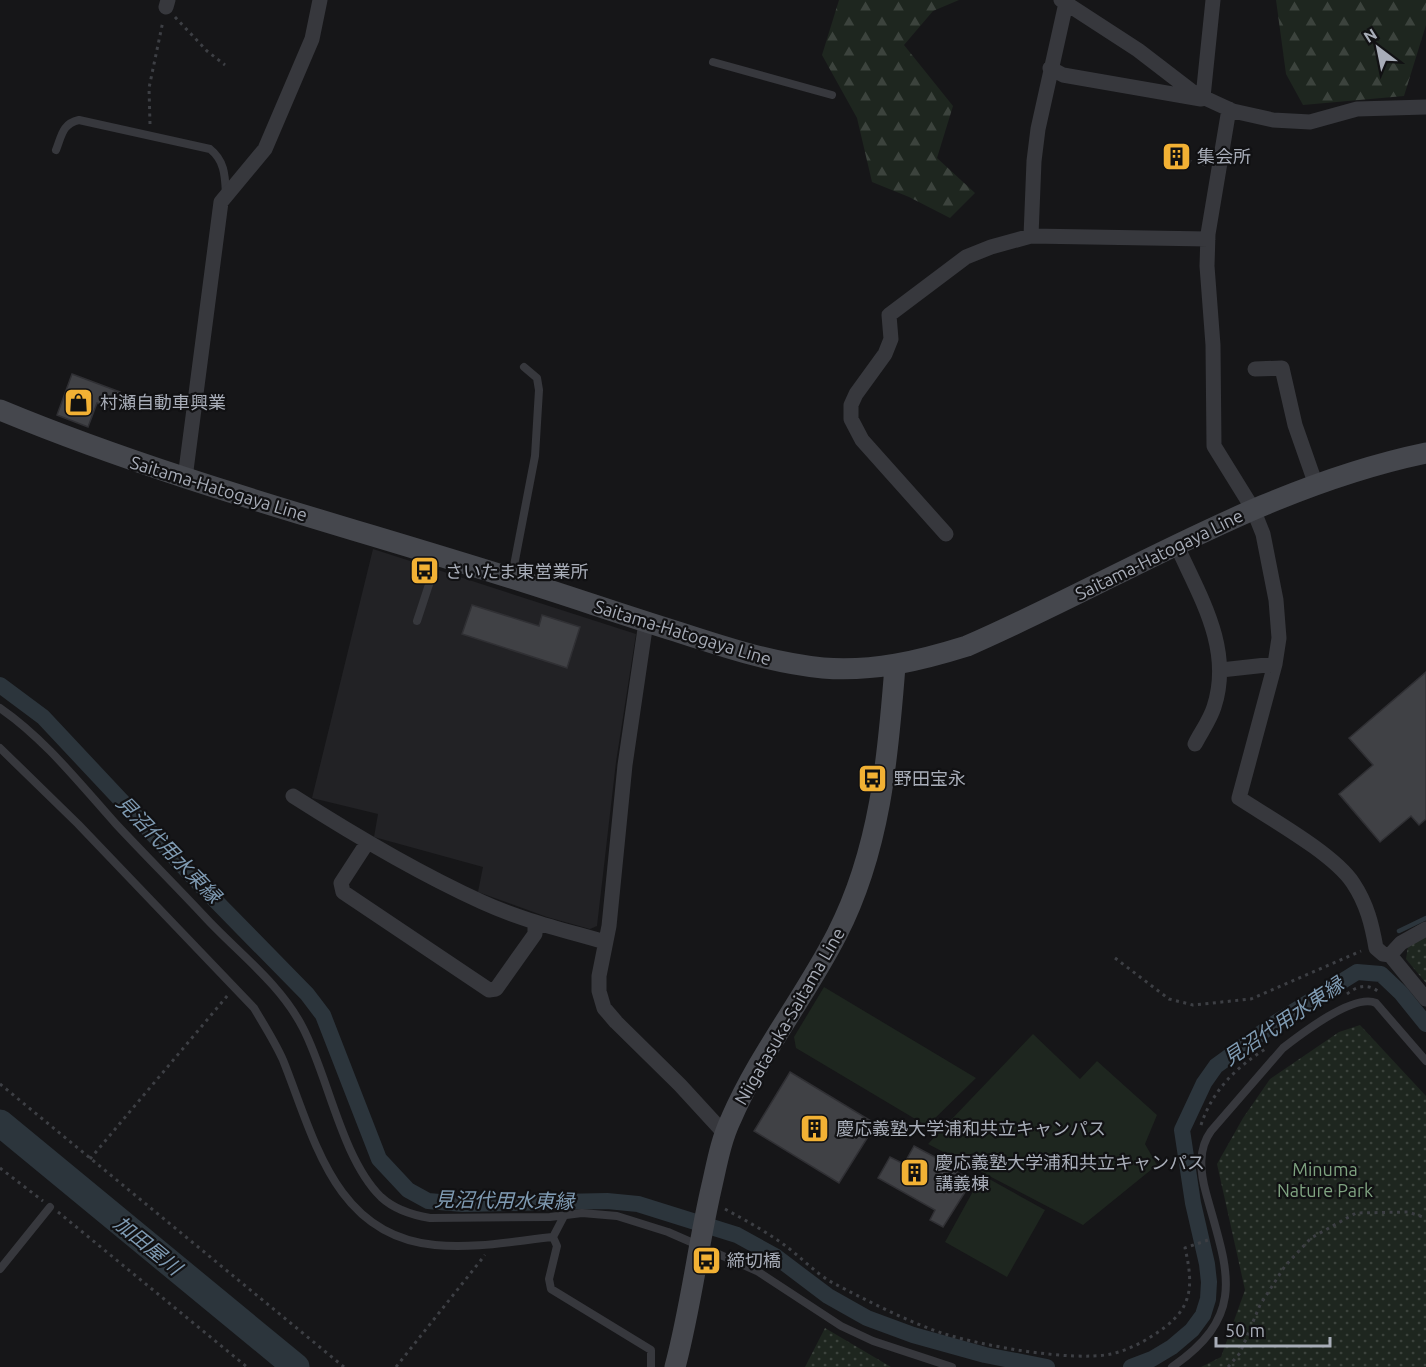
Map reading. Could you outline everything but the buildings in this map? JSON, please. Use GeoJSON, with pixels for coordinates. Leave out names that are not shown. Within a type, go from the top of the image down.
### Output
{"type":"FeatureCollection","features":[{"type":"Feature","properties":{"kind":"main road","name":"Saitama-Hatogaya Line"},"geometry":{"type":"LineString","coordinates":[[0,410],[110,453],[185,478],[438,555],[736,651],[789,664],[836,668],[896,666],[967,646],[1253,509],[1344,474],[1426,453]]}},
{"type":"Feature","properties":{"kind":"main road","name":"Niigatasuka-Saitama Line"},"geometry":{"type":"LineString","coordinates":[[675,1367],[682,1342],[699,1243],[715,1208],[725,1134],[750,1082],[818,970],[838,932],[871,844],[884,781],[896,666]]}},
{"type":"Feature","properties":{"kind":"street"},"geometry":{"type":"LineString","coordinates":[[185,478],[221,202],[265,149],[312,39],[320,0]]}},
{"type":"Feature","properties":{"kind":"street"},"geometry":{"type":"LineString","coordinates":[[1207,99],[1213,0]]}},
{"type":"Feature","properties":{"kind":"street"},"geometry":{"type":"LineString","coordinates":[[1031,236],[1034,161],[1064,1],[1130,44],[1194,93],[1229,109],[1273,120],[1310,122],[1357,109],[1426,107]]}},
{"type":"Feature","properties":{"kind":"street"},"geometry":{"type":"LineString","coordinates":[[1050,68],[1063,75],[1207,99]]}},
{"type":"Feature","properties":{"kind":"street"},"geometry":{"type":"LineString","coordinates":[[1229,109],[1208,239],[1207,266],[1213,345],[1214,446],[1253,509],[1263,534],[1276,600],[1279,638],[1275,664],[1239,798],[1333,860],[1353,882],[1383,952],[1426,999]]}},
{"type":"Feature","properties":{"kind":"street"},"geometry":{"type":"LineString","coordinates":[[946,534],[862,440],[851,419],[851,405],[864,381],[885,354],[891,339],[889,315],[966,256],[1031,236],[1208,239]]}},
{"type":"Feature","properties":{"kind":"street"},"geometry":{"type":"LineString","coordinates":[[1255,369],[1281,368],[1294,425],[1316,485]]}},
{"type":"Feature","properties":{"kind":"street"},"geometry":{"type":"LineString","coordinates":[[1177,546],[1212,622],[1218,644],[1221,670],[1214,708],[1195,744]]}},
{"type":"Feature","properties":{"kind":"street"},"geometry":{"type":"LineString","coordinates":[[646,622],[626,765],[609,926],[599,992],[604,1008],[616,1022],[680,1085],[725,1134]]}},
{"type":"Feature","properties":{"kind":"street"},"geometry":{"type":"LineString","coordinates":[[1221,670],[1275,664]]}},
{"type":"Feature","properties":{"kind":"street"},"geometry":{"type":"LineString","coordinates":[[293,796],[367,843],[482,903],[535,922],[605,942]]}},
{"type":"Feature","properties":{"kind":"street"},"geometry":{"type":"LineString","coordinates":[[367,843],[341,884],[343,892],[489,990],[496,989],[534,934],[535,922]]}},
{"type":"Feature","properties":{"kind":"street"},"geometry":{"type":"LineString","coordinates":[[1383,952],[1426,929]]}},
{"type":"Feature","properties":{"kind":"lane"},"geometry":{"type":"LineString","coordinates":[[713,62],[832,95]]}},
{"type":"Feature","properties":{"kind":"lane"},"geometry":{"type":"LineString","coordinates":[[56,150],[65,127],[70,122],[79,120],[210,149],[219,156],[225,171],[226,195]]}},
{"type":"Feature","properties":{"kind":"lane"},"geometry":{"type":"LineString","coordinates":[[511,578],[535,456],[539,390],[537,378],[524,367]]}},
{"type":"Feature","properties":{"kind":"lane"},"geometry":{"type":"LineString","coordinates":[[417,621],[438,555]]}},
{"type":"Feature","properties":{"kind":"lane"},"geometry":{"type":"LineString","coordinates":[[0,708],[64,766],[217,930],[280,993],[304,1029],[354,1157],[368,1182],[381,1197],[393,1206],[412,1215],[430,1218],[582,1214],[617,1216],[699,1243],[757,1271],[841,1326],[873,1341],[952,1367]]}},
{"type":"Feature","properties":{"kind":"lane"},"geometry":{"type":"LineString","coordinates":[[0,747],[78,824],[254,1008],[282,1058],[322,1162],[338,1188],[375,1226],[400,1238],[435,1245],[488,1244],[553,1237]]}},
{"type":"Feature","properties":{"kind":"lane"},"geometry":{"type":"LineString","coordinates":[[1172,1367],[1195,1350],[1210,1334],[1226,1299],[1227,1282],[1224,1259],[1201,1167],[1202,1151],[1211,1131],[1283,1048],[1343,1009],[1364,1001],[1376,1003],[1426,1061]]}},
{"type":"Feature","properties":{"kind":"lane"},"geometry":{"type":"LineString","coordinates":[[0,1269],[50,1207]]}},
{"type":"Feature","properties":{"kind":"lane"},"geometry":{"type":"LineString","coordinates":[[553,1237],[564,1216]]}},
{"type":"Feature","properties":{"kind":"lane"},"geometry":{"type":"LineString","coordinates":[[553,1237],[557,1246],[549,1279],[551,1289],[651,1350],[651,1367]]}},
{"type":"Feature","properties":{"kind":"path"},"geometry":{"type":"LineString","coordinates":[[167,4],[207,51],[225,65]]}},
{"type":"Feature","properties":{"kind":"path"},"geometry":{"type":"LineString","coordinates":[[150,135],[149,88],[167,4]]}},
{"type":"Feature","properties":{"kind":"path"},"geometry":{"type":"LineString","coordinates":[[1181,159],[1219,168]]}},
{"type":"Feature","properties":{"kind":"path"},"geometry":{"type":"LineString","coordinates":[[1115,958],[1169,999],[1193,1005],[1251,999],[1350,955],[1383,952]]}},
{"type":"Feature","properties":{"kind":"path"},"geometry":{"type":"LineString","coordinates":[[90,1159],[235,987]]}},
{"type":"Feature","properties":{"kind":"path"},"geometry":{"type":"LineString","coordinates":[[0,1084],[344,1367]]}},
{"type":"Feature","properties":{"kind":"path"},"geometry":{"type":"LineString","coordinates":[[0,1168],[247,1367]]}},
{"type":"Feature","properties":{"kind":"path"},"geometry":{"type":"LineString","coordinates":[[715,1208],[776,1239],[831,1282],[910,1320],[945,1334],[1009,1348],[1079,1356],[1111,1354],[1133,1347],[1172,1322],[1188,1299],[1191,1273],[1185,1248],[1214,1239]]}},
{"type":"Feature","properties":{"kind":"path"},"geometry":{"type":"LineString","coordinates":[[1228,1367],[1240,1353],[1260,1305],[1285,1266],[1311,1239],[1356,1213],[1408,1212],[1426,1218]]}},
{"type":"Feature","properties":{"kind":"path"},"geometry":{"type":"LineString","coordinates":[[396,1367],[481,1261],[487,1252],[488,1244]]}},
{"type":"Feature","properties":{"kind":"shaded area"},"geometry":{"type":"Polygon","coordinates":[[[373,549],[636,634],[616,762],[597,926],[590,929],[547,917],[478,892],[483,867],[374,837],[378,814],[312,798],[373,549]]]}},
{"type":"Feature","properties":{"kind":"green space"},"geometry":{"type":"Polygon","coordinates":[[[839,0],[959,0],[933,11],[904,45],[953,106],[937,158],[975,193],[950,218],[909,197],[872,182],[857,118],[822,55],[839,0]]]}},
{"type":"Feature","properties":{"kind":"green space"},"geometry":{"type":"Polygon","coordinates":[[[1276,0],[1426,0],[1426,25],[1404,96],[1303,105],[1286,74],[1276,0]]]}},
{"type":"Feature","properties":{"kind":"green space"},"geometry":{"type":"Polygon","coordinates":[[[1426,937],[1426,983],[1406,959],[1408,946],[1426,937]]]}},
{"type":"Feature","properties":{"kind":"green space"},"geometry":{"type":"Polygon","coordinates":[[[824,987],[976,1078],[927,1126],[796,1048],[794,1037],[824,987]]]}},
{"type":"Feature","properties":{"kind":"green space","name":"Minuma Nature Park"},"geometry":{"type":"Polygon","coordinates":[[[1360,1025],[1426,1096],[1426,1367],[1201,1367],[1221,1357],[1245,1290],[1217,1164],[1243,1118],[1270,1079],[1339,1032],[1360,1025]]]}},
{"type":"Feature","properties":{"kind":"green space"},"geometry":{"type":"Polygon","coordinates":[[[1033,1034],[1080,1079],[1097,1061],[1157,1115],[1145,1144],[1157,1165],[1083,1225],[928,1144],[1033,1034]]]}},
{"type":"Feature","properties":{"kind":"green space"},"geometry":{"type":"Polygon","coordinates":[[[982,1175],[1045,1210],[1007,1277],[945,1242],[982,1175]]]}},
{"type":"Feature","properties":{"kind":"green space"},"geometry":{"type":"Polygon","coordinates":[[[825,1328],[891,1367],[805,1367],[825,1328]]]}},
{"type":"Feature","properties":{"kind":"waterway","name":"見沼代用水東縁"},"geometry":{"type":"LineString","coordinates":[[0,685],[43,717],[208,893],[307,994],[323,1015],[379,1159],[408,1190],[428,1201],[463,1204],[607,1201],[638,1204],[737,1235],[775,1256],[828,1296],[867,1318],[913,1335],[985,1355],[1047,1367]]}},
{"type":"Feature","properties":{"kind":"waterway"},"geometry":{"type":"LineString","coordinates":[[1399,931],[1426,918]]}},
{"type":"Feature","properties":{"kind":"waterway","name":"見沼代用水東縁"},"geometry":{"type":"LineString","coordinates":[[1131,1367],[1152,1359],[1172,1347],[1192,1330],[1203,1315],[1208,1299],[1207,1264],[1193,1203],[1182,1130],[1204,1083],[1216,1066],[1275,1023],[1357,972],[1381,974],[1401,993],[1426,1024]]}},
{"type":"Feature","properties":{"kind":"waterway","name":"加田屋川"},"geometry":{"type":"LineString","coordinates":[[0,1123],[296,1367]]}},
{"type":"Feature","properties":{"kind":"place","name":"集会所"},"geometry":{"type":"Point","coordinates":[1176,156]}},
{"type":"Feature","properties":{"kind":"place","name":"村瀬自動車興業"},"geometry":{"type":"Point","coordinates":[79,402]}},
{"type":"Feature","properties":{"kind":"place","name":"さいたま東営業所"},"geometry":{"type":"Point","coordinates":[424,571]}},
{"type":"Feature","properties":{"kind":"place","name":"野田宝永"},"geometry":{"type":"Point","coordinates":[873,778]}},
{"type":"Feature","properties":{"kind":"place","name":"慶応義塾大学浦和共立キャンパス"},"geometry":{"type":"Point","coordinates":[815,1128]}},
{"type":"Feature","properties":{"kind":"place","name":"慶応義塾大学浦和共立キャンパス 講義棟"},"geometry":{"type":"Point","coordinates":[914,1172]}},
{"type":"Feature","properties":{"kind":"place","name":"締切橋"},"geometry":{"type":"Point","coordinates":[706,1260]}}]}
